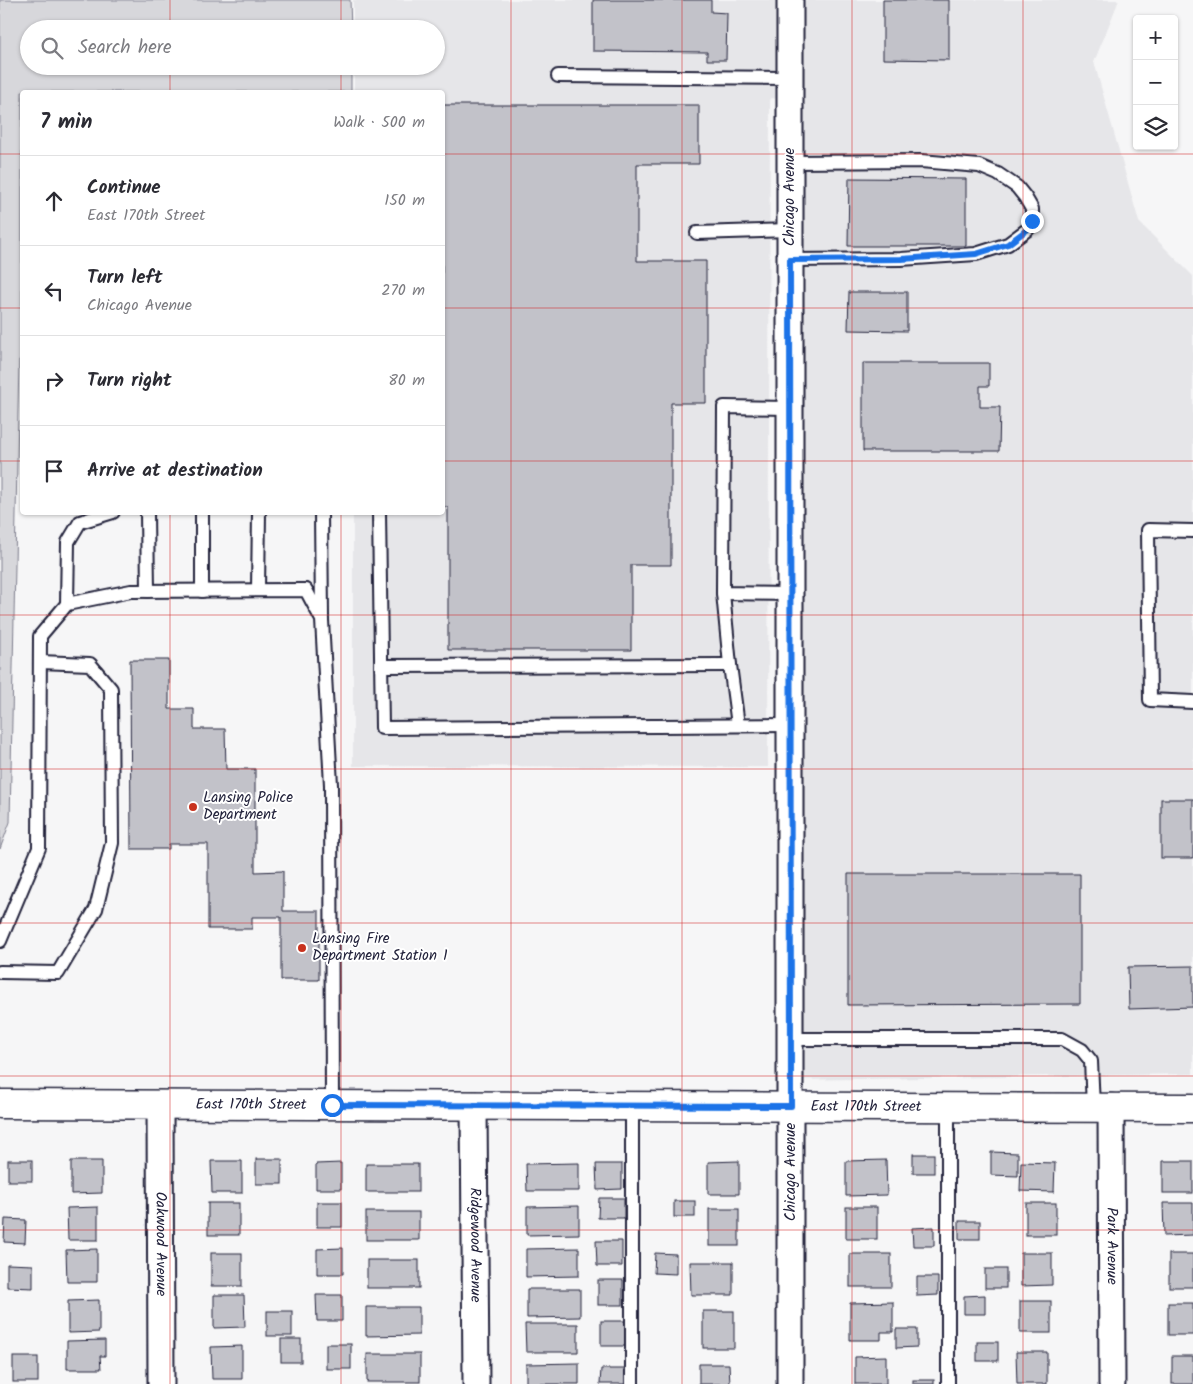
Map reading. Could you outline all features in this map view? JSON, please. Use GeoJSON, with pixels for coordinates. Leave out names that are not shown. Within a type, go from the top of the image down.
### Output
{"type":"FeatureCollection","features":[{"type":"Feature","properties":{"kind":"street","name":"Chicago Avenue"},"geometry":{"type":"LineString","coordinates":[[790,0],[790,1384]]}},
{"type":"Feature","properties":{"kind":"street","name":"East 170th Street"},"geometry":{"type":"LineString","coordinates":[[0,1104],[1193,1108]]}},
{"type":"Feature","properties":{"kind":"street","name":"Oakwood Avenue"},"geometry":{"type":"LineString","coordinates":[[160,1104],[161,1384]]}},
{"type":"Feature","properties":{"kind":"street","name":"Ridgewood Avenue"},"geometry":{"type":"LineString","coordinates":[[474,1105],[476,1384]]}},
{"type":"Feature","properties":{"kind":"street","name":"Park Avenue"},"geometry":{"type":"LineString","coordinates":[[1102,1107],[1112,1384]]}},
{"type":"Feature","properties":{"kind":"lane"},"geometry":{"type":"LineString","coordinates":[[558,76],[790,78]]}},
{"type":"Feature","properties":{"kind":"lane"},"geometry":{"type":"LineString","coordinates":[[790,162],[921,161],[978,166],[998,174],[1017,187],[1032,209],[1032,221],[1028,229],[1008,244],[976,254],[901,259],[790,260]]}},
{"type":"Feature","properties":{"kind":"lane"},"geometry":{"type":"LineString","coordinates":[[697,233],[790,230]]}},
{"type":"Feature","properties":{"kind":"lane"},"geometry":{"type":"LineString","coordinates":[[738,726],[723,593],[724,407],[790,408]]}},
{"type":"Feature","properties":{"kind":"lane"},"geometry":{"type":"LineString","coordinates":[[67,604],[68,542],[80,522],[103,515]]}},
{"type":"Feature","properties":{"kind":"lane"},"geometry":{"type":"LineString","coordinates":[[147,515],[148,591]]}},
{"type":"Feature","properties":{"kind":"lane"},"geometry":{"type":"LineString","coordinates":[[202,515],[202,591]]}},
{"type":"Feature","properties":{"kind":"lane"},"geometry":{"type":"LineString","coordinates":[[258,515],[258,590]]}},
{"type":"Feature","properties":{"kind":"lane"},"geometry":{"type":"LineString","coordinates":[[321,515],[322,620],[331,784],[332,1105]]}},
{"type":"Feature","properties":{"kind":"lane"},"geometry":{"type":"LineString","coordinates":[[379,515],[382,728],[790,725]]}},
{"type":"Feature","properties":{"kind":"lane"},"geometry":{"type":"LineString","coordinates":[[1193,531],[1148,530],[1150,700],[1193,702]]}},
{"type":"Feature","properties":{"kind":"lane"},"geometry":{"type":"LineString","coordinates":[[0,941],[39,848],[40,636],[67,604],[131,591],[306,590],[322,620]]}},
{"type":"Feature","properties":{"kind":"lane"},"geometry":{"type":"LineString","coordinates":[[723,593],[790,594]]}},
{"type":"Feature","properties":{"kind":"lane"},"geometry":{"type":"LineString","coordinates":[[0,972],[58,973],[96,909],[112,843],[111,689],[90,664],[40,662]]}},
{"type":"Feature","properties":{"kind":"lane"},"geometry":{"type":"LineString","coordinates":[[381,666],[730,665]]}},
{"type":"Feature","properties":{"kind":"lane"},"geometry":{"type":"LineString","coordinates":[[791,1039],[1062,1039],[1082,1050],[1091,1061],[1102,1107]]}},
{"type":"Feature","properties":{"kind":"lane"},"geometry":{"type":"LineString","coordinates":[[632,1106],[632,1384]]}},
{"type":"Feature","properties":{"kind":"lane"},"geometry":{"type":"LineString","coordinates":[[948,1107],[948,1384]]}},
{"type":"Feature","properties":{"kind":"shaded area"},"geometry":{"type":"Polygon","coordinates":[[[0,0],[350,0],[351,20],[20,20],[20,75],[351,75],[351,90],[20,90],[20,360],[10,822],[0,849],[0,0]]]}},
{"type":"Feature","properties":{"kind":"shaded area"},"geometry":{"type":"Polygon","coordinates":[[[353,0],[1119,0],[1094,62],[1139,222],[1193,276],[1193,1074],[791,1080],[790,101],[770,98],[768,767],[353,766],[353,515],[445,515],[445,90],[354,90],[354,75],[445,75],[445,20],[353,20],[353,0]]]}},
{"type":"Feature","properties":{"kind":"building"},"geometry":{"type":"Polygon","coordinates":[[[593,0],[711,0],[711,12],[727,13],[726,60],[707,60],[707,52],[593,51],[593,0]]]}},
{"type":"Feature","properties":{"kind":"building"},"geometry":{"type":"Polygon","coordinates":[[[883,0],[949,0],[949,60],[883,59],[883,0]]]}},
{"type":"Feature","properties":{"kind":"building"},"geometry":{"type":"Polygon","coordinates":[[[445,105],[699,105],[699,164],[637,164],[637,261],[706,261],[706,403],[671,403],[671,565],[631,565],[631,650],[448,650],[448,507],[445,507],[445,105]]]}},
{"type":"Feature","properties":{"kind":"building"},"geometry":{"type":"Polygon","coordinates":[[[849,178],[966,179],[966,246],[848,246],[849,178]]]}},
{"type":"Feature","properties":{"kind":"building"},"geometry":{"type":"Polygon","coordinates":[[[849,292],[907,292],[907,331],[848,330],[849,292]]]}},
{"type":"Feature","properties":{"kind":"building"},"geometry":{"type":"Polygon","coordinates":[[[863,363],[989,363],[989,386],[980,386],[980,407],[1000,407],[999,451],[863,451],[863,363]]]}},
{"type":"Feature","properties":{"kind":"building","name":"Lansing Police Department"},"geometry":{"type":"Polygon","coordinates":[[[130,660],[169,660],[169,709],[194,709],[194,729],[225,729],[226,769],[255,769],[255,872],[283,871],[283,911],[319,911],[319,980],[281,980],[281,917],[252,917],[252,929],[208,929],[208,844],[169,844],[169,849],[131,849],[130,660]]]}},
{"type":"Feature","properties":{"kind":"building"},"geometry":{"type":"Polygon","coordinates":[[[1161,799],[1193,799],[1193,858],[1161,858],[1161,799]]]}},
{"type":"Feature","properties":{"kind":"building"},"geometry":{"type":"Polygon","coordinates":[[[848,874],[1080,874],[1080,1004],[848,1005],[848,874]]]}},
{"type":"Feature","properties":{"kind":"building"},"geometry":{"type":"Polygon","coordinates":[[[1193,966],[1193,1007],[1129,1009],[1128,967],[1193,966]]]}},
{"type":"Feature","properties":{"kind":"building"},"geometry":{"type":"Polygon","coordinates":[[[991,1152],[1018,1153],[1018,1176],[991,1175],[991,1152]]]}},
{"type":"Feature","properties":{"kind":"building"},"geometry":{"type":"Polygon","coordinates":[[[913,1154],[934,1154],[934,1173],[913,1173],[913,1154]]]}},
{"type":"Feature","properties":{"kind":"building"},"geometry":{"type":"Polygon","coordinates":[[[256,1159],[282,1159],[282,1184],[256,1184],[256,1159]]]}},
{"type":"Feature","properties":{"kind":"building"},"geometry":{"type":"Polygon","coordinates":[[[8,1160],[32,1160],[32,1181],[8,1181],[8,1160]]]}},
{"type":"Feature","properties":{"kind":"building"},"geometry":{"type":"Polygon","coordinates":[[[886,1160],[887,1195],[846,1196],[846,1161],[886,1160]]]}},
{"type":"Feature","properties":{"kind":"building"},"geometry":{"type":"Polygon","coordinates":[[[71,1161],[102,1161],[102,1193],[71,1194],[71,1161]]]}},
{"type":"Feature","properties":{"kind":"building"},"geometry":{"type":"Polygon","coordinates":[[[211,1161],[242,1161],[242,1193],[212,1193],[211,1161]]]}},
{"type":"Feature","properties":{"kind":"building"},"geometry":{"type":"Polygon","coordinates":[[[739,1161],[739,1194],[708,1194],[708,1162],[739,1161]]]}},
{"type":"Feature","properties":{"kind":"building"},"geometry":{"type":"Polygon","coordinates":[[[1163,1161],[1193,1161],[1193,1193],[1163,1193],[1163,1161]]]}},
{"type":"Feature","properties":{"kind":"building"},"geometry":{"type":"Polygon","coordinates":[[[1021,1162],[1055,1163],[1054,1192],[1020,1191],[1021,1162]]]}},
{"type":"Feature","properties":{"kind":"building"},"geometry":{"type":"Polygon","coordinates":[[[341,1163],[341,1189],[316,1189],[316,1164],[341,1163]]]}},
{"type":"Feature","properties":{"kind":"building"},"geometry":{"type":"Polygon","coordinates":[[[579,1163],[579,1191],[527,1191],[526,1164],[579,1163]]]}},
{"type":"Feature","properties":{"kind":"building"},"geometry":{"type":"Polygon","coordinates":[[[366,1164],[418,1164],[418,1192],[366,1192],[366,1164]]]}},
{"type":"Feature","properties":{"kind":"building"},"geometry":{"type":"Polygon","coordinates":[[[596,1164],[622,1164],[622,1189],[597,1190],[596,1164]]]}},
{"type":"Feature","properties":{"kind":"building"},"geometry":{"type":"Polygon","coordinates":[[[599,1198],[624,1198],[624,1218],[598,1218],[599,1198]]]}},
{"type":"Feature","properties":{"kind":"building"},"geometry":{"type":"Polygon","coordinates":[[[674,1201],[695,1201],[695,1217],[674,1217],[674,1201]]]}},
{"type":"Feature","properties":{"kind":"building"},"geometry":{"type":"Polygon","coordinates":[[[317,1202],[342,1202],[342,1227],[317,1227],[317,1202]]]}},
{"type":"Feature","properties":{"kind":"building"},"geometry":{"type":"Polygon","coordinates":[[[208,1203],[239,1203],[239,1235],[208,1235],[208,1203]]]}},
{"type":"Feature","properties":{"kind":"building"},"geometry":{"type":"Polygon","coordinates":[[[1026,1203],[1056,1203],[1056,1235],[1026,1235],[1026,1203]]]}},
{"type":"Feature","properties":{"kind":"building"},"geometry":{"type":"Polygon","coordinates":[[[1163,1203],[1193,1203],[1193,1235],[1164,1236],[1163,1203]]]}},
{"type":"Feature","properties":{"kind":"building"},"geometry":{"type":"Polygon","coordinates":[[[579,1206],[579,1234],[527,1235],[527,1207],[579,1206]]]}},
{"type":"Feature","properties":{"kind":"building"},"geometry":{"type":"Polygon","coordinates":[[[98,1207],[98,1240],[68,1240],[67,1208],[98,1207]]]}},
{"type":"Feature","properties":{"kind":"building"},"geometry":{"type":"Polygon","coordinates":[[[846,1207],[877,1207],[877,1239],[846,1239],[846,1207]]]}},
{"type":"Feature","properties":{"kind":"building"},"geometry":{"type":"Polygon","coordinates":[[[709,1209],[739,1209],[739,1246],[709,1246],[709,1209]]]}},
{"type":"Feature","properties":{"kind":"building"},"geometry":{"type":"Polygon","coordinates":[[[366,1212],[419,1212],[419,1240],[366,1240],[366,1212]]]}},
{"type":"Feature","properties":{"kind":"building"},"geometry":{"type":"Polygon","coordinates":[[[5,1219],[26,1220],[25,1243],[4,1242],[5,1219]]]}},
{"type":"Feature","properties":{"kind":"building"},"geometry":{"type":"Polygon","coordinates":[[[959,1221],[980,1221],[980,1239],[959,1239],[959,1221]]]}},
{"type":"Feature","properties":{"kind":"building"},"geometry":{"type":"Polygon","coordinates":[[[934,1227],[934,1246],[913,1246],[912,1228],[934,1227]]]}},
{"type":"Feature","properties":{"kind":"building"},"geometry":{"type":"Polygon","coordinates":[[[596,1241],[622,1241],[622,1266],[597,1266],[596,1241]]]}},
{"type":"Feature","properties":{"kind":"building"},"geometry":{"type":"Polygon","coordinates":[[[343,1248],[343,1274],[317,1274],[317,1249],[343,1248]]]}},
{"type":"Feature","properties":{"kind":"building"},"geometry":{"type":"Polygon","coordinates":[[[579,1248],[579,1276],[526,1277],[526,1249],[579,1248]]]}},
{"type":"Feature","properties":{"kind":"building"},"geometry":{"type":"Polygon","coordinates":[[[97,1249],[97,1282],[67,1282],[66,1250],[97,1249]]]}},
{"type":"Feature","properties":{"kind":"building"},"geometry":{"type":"Polygon","coordinates":[[[211,1253],[242,1253],[242,1286],[211,1286],[211,1253]]]}},
{"type":"Feature","properties":{"kind":"building"},"geometry":{"type":"Polygon","coordinates":[[[655,1253],[676,1254],[676,1274],[654,1273],[655,1253]]]}},
{"type":"Feature","properties":{"kind":"building"},"geometry":{"type":"Polygon","coordinates":[[[1021,1253],[1052,1253],[1052,1285],[1021,1286],[1021,1253]]]}},
{"type":"Feature","properties":{"kind":"building"},"geometry":{"type":"Polygon","coordinates":[[[850,1254],[891,1254],[891,1287],[850,1287],[850,1254]]]}},
{"type":"Feature","properties":{"kind":"building"},"geometry":{"type":"Polygon","coordinates":[[[1169,1254],[1193,1254],[1193,1287],[1169,1287],[1169,1254]]]}},
{"type":"Feature","properties":{"kind":"building"},"geometry":{"type":"Polygon","coordinates":[[[367,1260],[419,1260],[419,1288],[367,1288],[367,1260]]]}},
{"type":"Feature","properties":{"kind":"building"},"geometry":{"type":"Polygon","coordinates":[[[690,1262],[733,1262],[733,1295],[691,1295],[690,1262]]]}},
{"type":"Feature","properties":{"kind":"building"},"geometry":{"type":"Polygon","coordinates":[[[7,1264],[33,1265],[33,1288],[7,1287],[7,1264]]]}},
{"type":"Feature","properties":{"kind":"building"},"geometry":{"type":"Polygon","coordinates":[[[985,1269],[1006,1269],[1006,1288],[985,1288],[985,1269]]]}},
{"type":"Feature","properties":{"kind":"building"},"geometry":{"type":"Polygon","coordinates":[[[917,1277],[938,1277],[938,1295],[917,1296],[917,1277]]]}},
{"type":"Feature","properties":{"kind":"building"},"geometry":{"type":"Polygon","coordinates":[[[598,1280],[623,1280],[623,1305],[598,1305],[598,1280]]]}},
{"type":"Feature","properties":{"kind":"building"},"geometry":{"type":"Polygon","coordinates":[[[527,1289],[580,1289],[580,1317],[527,1318],[527,1289]]]}},
{"type":"Feature","properties":{"kind":"building"},"geometry":{"type":"Polygon","coordinates":[[[214,1295],[244,1295],[245,1327],[214,1328],[214,1295]]]}},
{"type":"Feature","properties":{"kind":"building"},"geometry":{"type":"Polygon","coordinates":[[[316,1295],[342,1295],[342,1321],[317,1321],[316,1295]]]}},
{"type":"Feature","properties":{"kind":"building"},"geometry":{"type":"Polygon","coordinates":[[[985,1295],[985,1314],[964,1314],[964,1296],[985,1295]]]}},
{"type":"Feature","properties":{"kind":"building"},"geometry":{"type":"Polygon","coordinates":[[[99,1300],[99,1332],[68,1333],[68,1301],[99,1300]]]}},
{"type":"Feature","properties":{"kind":"building"},"geometry":{"type":"Polygon","coordinates":[[[1020,1301],[1051,1301],[1051,1333],[1020,1333],[1020,1301]]]}},
{"type":"Feature","properties":{"kind":"building"},"geometry":{"type":"Polygon","coordinates":[[[893,1302],[893,1332],[881,1332],[881,1340],[850,1340],[850,1303],[893,1302]]]}},
{"type":"Feature","properties":{"kind":"building"},"geometry":{"type":"Polygon","coordinates":[[[1168,1303],[1193,1303],[1193,1335],[1168,1335],[1168,1303]]]}},
{"type":"Feature","properties":{"kind":"building"},"geometry":{"type":"Polygon","coordinates":[[[366,1307],[419,1307],[419,1335],[366,1336],[366,1307]]]}},
{"type":"Feature","properties":{"kind":"building"},"geometry":{"type":"Polygon","coordinates":[[[267,1311],[292,1311],[292,1336],[267,1336],[267,1311]]]}},
{"type":"Feature","properties":{"kind":"building"},"geometry":{"type":"Polygon","coordinates":[[[703,1311],[734,1311],[734,1348],[703,1348],[703,1311]]]}},
{"type":"Feature","properties":{"kind":"building"},"geometry":{"type":"Polygon","coordinates":[[[601,1321],[626,1321],[626,1346],[601,1346],[601,1321]]]}},
{"type":"Feature","properties":{"kind":"building"},"geometry":{"type":"Polygon","coordinates":[[[525,1324],[578,1324],[578,1352],[526,1352],[525,1324]]]}},
{"type":"Feature","properties":{"kind":"building"},"geometry":{"type":"Polygon","coordinates":[[[896,1329],[917,1329],[917,1347],[896,1348],[896,1329]]]}},
{"type":"Feature","properties":{"kind":"building"},"geometry":{"type":"Polygon","coordinates":[[[281,1339],[301,1339],[301,1362],[281,1362],[281,1339]]]}},
{"type":"Feature","properties":{"kind":"building"},"geometry":{"type":"Polygon","coordinates":[[[105,1340],[105,1356],[100,1356],[101,1369],[67,1369],[67,1341],[105,1340]]]}},
{"type":"Feature","properties":{"kind":"building"},"geometry":{"type":"Polygon","coordinates":[[[977,1342],[998,1342],[998,1361],[977,1361],[977,1342]]]}},
{"type":"Feature","properties":{"kind":"building"},"geometry":{"type":"Polygon","coordinates":[[[326,1344],[351,1344],[351,1369],[326,1369],[326,1344]]]}},
{"type":"Feature","properties":{"kind":"building"},"geometry":{"type":"Polygon","coordinates":[[[242,1346],[242,1379],[212,1379],[211,1347],[242,1346]]]}},
{"type":"Feature","properties":{"kind":"building"},"geometry":{"type":"Polygon","coordinates":[[[1016,1352],[1047,1352],[1047,1384],[1017,1384],[1016,1352]]]}},
{"type":"Feature","properties":{"kind":"building"},"geometry":{"type":"Polygon","coordinates":[[[367,1354],[420,1354],[420,1382],[367,1382],[367,1354]]]}},
{"type":"Feature","properties":{"kind":"building"},"geometry":{"type":"Polygon","coordinates":[[[886,1356],[886,1384],[855,1384],[855,1357],[886,1356]]]}},
{"type":"Feature","properties":{"kind":"building"},"geometry":{"type":"Polygon","coordinates":[[[1172,1356],[1193,1356],[1193,1384],[1172,1384],[1172,1356]]]}},
{"type":"Feature","properties":{"kind":"building"},"geometry":{"type":"Polygon","coordinates":[[[13,1357],[38,1357],[38,1382],[13,1382],[13,1357]]]}},
{"type":"Feature","properties":{"kind":"building"},"geometry":{"type":"Polygon","coordinates":[[[579,1363],[579,1384],[526,1384],[526,1364],[579,1363]]]}},
{"type":"Feature","properties":{"kind":"building"},"geometry":{"type":"Polygon","coordinates":[[[699,1364],[729,1364],[730,1384],[699,1384],[699,1364]]]}},
{"type":"Feature","properties":{"kind":"building"},"geometry":{"type":"Polygon","coordinates":[[[601,1369],[625,1369],[625,1384],[600,1384],[601,1369]]]}},
{"type":"Feature","properties":{"kind":"building"},"geometry":{"type":"Polygon","coordinates":[[[913,1380],[934,1380],[934,1384],[913,1384],[913,1380]]]}},
{"type":"Feature","properties":{"kind":"place","name":"Lansing Police Department"},"geometry":{"type":"Point","coordinates":[193,807]}},
{"type":"Feature","properties":{"kind":"place","name":"Lansing Fire Department Station 1"},"geometry":{"type":"Point","coordinates":[302,948]}},
{"type":"Feature","properties":{"kind":"route"},"geometry":{"type":"LineString","coordinates":[[332,1105],[791,1106],[790,260],[901,259],[976,254],[1008,244],[1028,229],[1032,221]]}}]}
